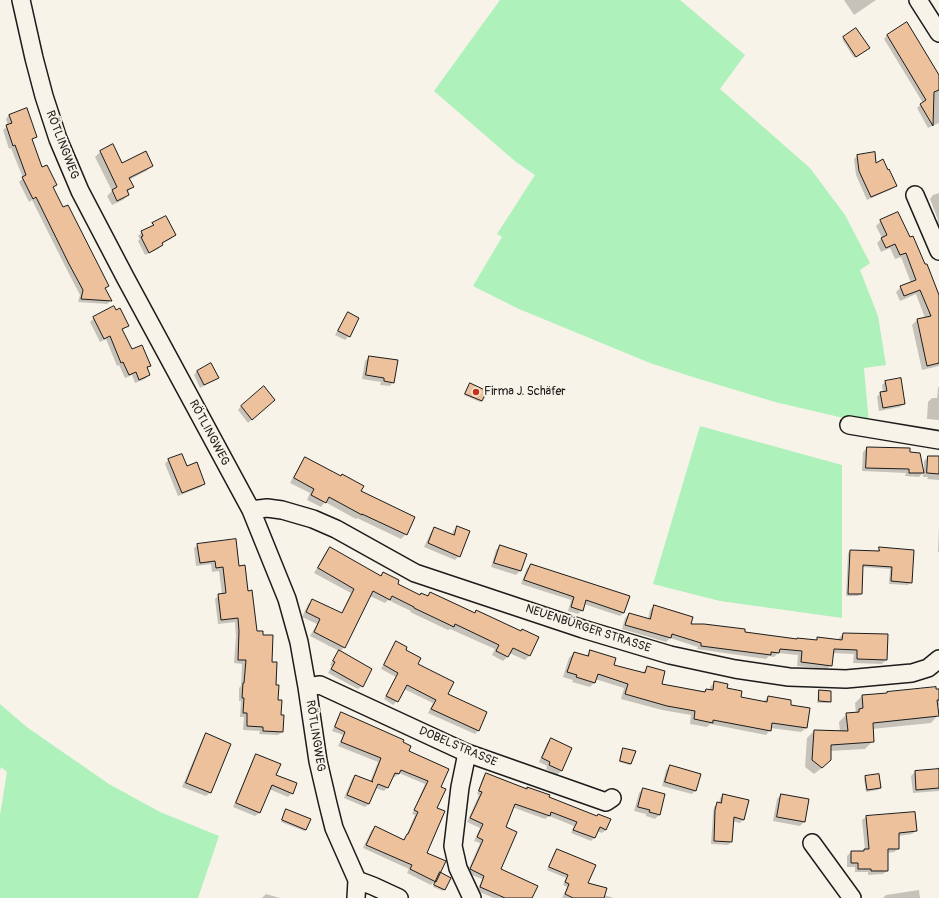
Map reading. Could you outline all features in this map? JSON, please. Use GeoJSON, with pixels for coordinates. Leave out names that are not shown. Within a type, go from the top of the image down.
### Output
{"type":"FeatureCollection","features":[{"type":"Feature","properties":{"kind":"street","name":"RÖTLINGWEG"},"geometry":{"type":"LineString","coordinates":[[21,0],[44,96],[58,139],[80,191],[251,510],[287,599],[299,642],[318,761],[334,828],[357,880]]}},
{"type":"Feature","properties":{"kind":"street"},"geometry":{"type":"LineString","coordinates":[[918,0],[939,33]]}},
{"type":"Feature","properties":{"kind":"street"},"geometry":{"type":"LineString","coordinates":[[915,195],[939,251]]}},
{"type":"Feature","properties":{"kind":"street"},"geometry":{"type":"LineString","coordinates":[[849,425],[939,440]]}},
{"type":"Feature","properties":{"kind":"street","name":"NEUENBÜRGER STRASSE"},"geometry":{"type":"LineString","coordinates":[[251,510],[267,508],[282,510],[313,519],[336,529],[415,573],[583,629],[670,655],[735,669],[788,677],[846,679],[912,673],[928,668],[939,659]]}},
{"type":"Feature","properties":{"kind":"street","name":"DOBELSTRASSE"},"geometry":{"type":"LineString","coordinates":[[307,687],[320,685],[467,753],[606,802],[612,798]]}},
{"type":"Feature","properties":{"kind":"street"},"geometry":{"type":"LineString","coordinates":[[467,753],[460,787],[453,846],[458,868],[472,898]]}},
{"type":"Feature","properties":{"kind":"street"},"geometry":{"type":"LineString","coordinates":[[812,843],[852,898]]}},
{"type":"Feature","properties":{"kind":"street"},"geometry":{"type":"LineString","coordinates":[[356,898],[357,880],[399,898]]}},
{"type":"Feature","properties":{"kind":"green space"},"geometry":{"type":"Polygon","coordinates":[[[500,0],[680,0],[745,55],[720,89],[810,168],[845,215],[870,263],[860,270],[878,316],[886,365],[864,368],[869,424],[775,402],[650,363],[519,309],[473,286],[502,237],[497,234],[535,175],[516,162],[434,91],[500,0]]]}},
{"type":"Feature","properties":{"kind":"green space"},"geometry":{"type":"Polygon","coordinates":[[[700,426],[842,465],[842,618],[720,601],[653,584],[700,426]]]}},
{"type":"Feature","properties":{"kind":"green space"},"geometry":{"type":"Polygon","coordinates":[[[0,704],[28,728],[109,784],[160,812],[219,836],[198,898],[0,898],[0,815],[7,772],[1,767],[0,771],[0,704]]]}},
{"type":"Feature","properties":{"kind":"building"},"geometry":{"type":"Polygon","coordinates":[[[907,22],[939,75],[939,90],[934,92],[933,126],[920,104],[926,100],[887,35],[907,22]]]}},
{"type":"Feature","properties":{"kind":"building"},"geometry":{"type":"Polygon","coordinates":[[[856,28],[870,48],[856,57],[843,37],[856,28]]]}},
{"type":"Feature","properties":{"kind":"building"},"geometry":{"type":"Polygon","coordinates":[[[27,108],[37,137],[32,139],[42,167],[47,165],[57,185],[53,187],[63,207],[68,205],[109,286],[105,288],[112,301],[81,299],[83,290],[36,197],[33,199],[22,177],[26,175],[15,145],[13,146],[6,125],[12,123],[9,115],[27,108]]]}},
{"type":"Feature","properties":{"kind":"building"},"geometry":{"type":"Polygon","coordinates":[[[113,144],[122,163],[146,151],[153,166],[129,178],[134,187],[127,190],[129,195],[117,201],[112,190],[117,187],[100,151],[113,144]]]}},
{"type":"Feature","properties":{"kind":"building"},"geometry":{"type":"Polygon","coordinates":[[[875,152],[876,163],[883,159],[897,186],[871,197],[859,171],[857,155],[875,152]]]}},
{"type":"Feature","properties":{"kind":"building"},"geometry":{"type":"Polygon","coordinates":[[[898,212],[910,237],[913,236],[925,264],[927,264],[939,295],[939,363],[927,366],[917,319],[931,316],[920,290],[904,296],[900,286],[916,280],[906,253],[900,255],[895,244],[886,248],[881,238],[887,235],[880,220],[898,212]]]}},
{"type":"Feature","properties":{"kind":"building"},"geometry":{"type":"Polygon","coordinates":[[[166,216],[176,235],[149,253],[141,237],[143,236],[141,231],[154,225],[152,223],[166,216]]]}},
{"type":"Feature","properties":{"kind":"building"},"geometry":{"type":"Polygon","coordinates":[[[114,306],[116,310],[120,308],[129,326],[122,329],[132,349],[142,345],[151,366],[147,367],[150,375],[139,380],[136,372],[129,375],[123,362],[121,363],[110,336],[104,339],[93,317],[114,306]]]}},
{"type":"Feature","properties":{"kind":"building"},"geometry":{"type":"Polygon","coordinates":[[[348,312],[359,318],[350,337],[338,331],[348,312]]]}},
{"type":"Feature","properties":{"kind":"building"},"geometry":{"type":"Polygon","coordinates":[[[369,356],[398,360],[394,383],[384,381],[384,378],[366,375],[369,356]]]}},
{"type":"Feature","properties":{"kind":"building"},"geometry":{"type":"Polygon","coordinates":[[[211,363],[219,378],[204,385],[197,371],[211,363]]]}},
{"type":"Feature","properties":{"kind":"building"},"geometry":{"type":"Polygon","coordinates":[[[901,378],[905,404],[883,408],[880,392],[887,391],[885,381],[901,378]]]}},
{"type":"Feature","properties":{"kind":"building","name":"Firma J. Schäfer"},"geometry":{"type":"Polygon","coordinates":[[[470,383],[487,391],[482,401],[465,394],[470,383]]]}},
{"type":"Feature","properties":{"kind":"building"},"geometry":{"type":"Polygon","coordinates":[[[264,386],[275,400],[252,420],[241,406],[264,386]]]}},
{"type":"Feature","properties":{"kind":"building"},"geometry":{"type":"Polygon","coordinates":[[[867,447],[910,448],[910,452],[920,453],[924,473],[909,473],[909,469],[866,468],[867,447]]]}},
{"type":"Feature","properties":{"kind":"building"},"geometry":{"type":"Polygon","coordinates":[[[182,454],[187,466],[197,462],[205,484],[182,493],[168,459],[182,454]]]}},
{"type":"Feature","properties":{"kind":"building"},"geometry":{"type":"Polygon","coordinates":[[[928,456],[939,456],[939,474],[927,473],[928,456]]]}},
{"type":"Feature","properties":{"kind":"building"},"geometry":{"type":"Polygon","coordinates":[[[305,457],[364,486],[361,491],[415,517],[407,535],[362,515],[329,497],[326,503],[311,495],[314,489],[294,478],[305,457]]]}},
{"type":"Feature","properties":{"kind":"building"},"geometry":{"type":"Polygon","coordinates":[[[457,526],[470,531],[460,557],[428,543],[434,527],[454,535],[457,526]]]}},
{"type":"Feature","properties":{"kind":"building"},"geometry":{"type":"Polygon","coordinates":[[[236,539],[239,566],[245,565],[248,591],[252,590],[257,631],[263,631],[263,635],[273,635],[272,662],[277,662],[276,685],[279,685],[278,700],[282,700],[281,715],[284,715],[283,732],[263,731],[263,727],[247,726],[247,713],[243,713],[244,698],[242,698],[246,660],[238,660],[238,618],[221,620],[218,594],[226,593],[223,567],[216,568],[215,561],[200,563],[197,544],[236,539]]]}},
{"type":"Feature","properties":{"kind":"building"},"geometry":{"type":"Polygon","coordinates":[[[500,545],[527,554],[521,571],[494,563],[500,545]]]}},
{"type":"Feature","properties":{"kind":"building"},"geometry":{"type":"Polygon","coordinates":[[[330,547],[381,576],[383,572],[399,580],[398,584],[420,595],[421,593],[428,596],[430,592],[475,613],[476,610],[521,631],[522,629],[539,637],[530,656],[513,648],[508,657],[496,651],[499,645],[455,624],[454,627],[392,596],[390,600],[373,591],[345,648],[314,632],[320,619],[306,612],[312,599],[342,613],[354,589],[318,568],[330,547]]]}},
{"type":"Feature","properties":{"kind":"building"},"geometry":{"type":"Polygon","coordinates":[[[879,547],[914,550],[912,583],[891,581],[892,567],[863,565],[862,594],[848,594],[850,550],[879,551],[879,547]]]}},
{"type":"Feature","properties":{"kind":"building"},"geometry":{"type":"Polygon","coordinates":[[[531,564],[630,596],[624,613],[586,600],[583,611],[571,607],[574,597],[524,580],[531,564]]]}},
{"type":"Feature","properties":{"kind":"building"},"geometry":{"type":"Polygon","coordinates":[[[654,605],[693,617],[691,624],[745,629],[745,632],[797,639],[817,640],[817,637],[842,640],[843,633],[888,634],[887,660],[857,659],[857,650],[834,649],[832,666],[801,662],[802,651],[780,649],[779,653],[771,652],[771,655],[701,646],[701,643],[672,634],[671,638],[625,625],[629,613],[650,619],[654,605]]]}},
{"type":"Feature","properties":{"kind":"building"},"geometry":{"type":"Polygon","coordinates":[[[396,641],[407,647],[406,650],[421,658],[418,664],[454,682],[448,694],[487,712],[479,731],[431,709],[436,700],[407,685],[398,702],[386,696],[398,673],[384,665],[396,641]]]}},
{"type":"Feature","properties":{"kind":"building"},"geometry":{"type":"Polygon","coordinates":[[[339,650],[372,669],[363,687],[331,669],[335,662],[333,661],[339,650]]]}},
{"type":"Feature","properties":{"kind":"building"},"geometry":{"type":"Polygon","coordinates":[[[590,650],[616,658],[614,665],[645,673],[647,666],[665,671],[662,684],[705,692],[706,689],[713,690],[714,681],[728,684],[727,688],[742,691],[741,697],[767,702],[768,696],[791,700],[791,705],[810,708],[807,728],[772,723],[771,731],[713,720],[713,723],[694,719],[695,711],[667,706],[625,694],[628,684],[598,674],[595,683],[576,677],[577,675],[567,672],[574,652],[588,656],[590,650]]]}},
{"type":"Feature","properties":{"kind":"building"},"geometry":{"type":"Polygon","coordinates":[[[936,687],[936,689],[939,689],[939,700],[937,700],[939,716],[873,723],[874,742],[831,745],[831,760],[822,768],[812,760],[814,730],[848,731],[846,713],[859,712],[859,709],[863,708],[862,695],[936,687]]]}},
{"type":"Feature","properties":{"kind":"building"},"geometry":{"type":"Polygon","coordinates":[[[819,690],[831,691],[831,702],[819,701],[819,690]]]}},
{"type":"Feature","properties":{"kind":"building"},"geometry":{"type":"Polygon","coordinates":[[[341,712],[404,740],[403,742],[411,746],[409,751],[449,769],[441,787],[446,789],[437,808],[445,811],[427,853],[446,861],[436,882],[410,869],[412,865],[366,845],[375,826],[404,840],[418,812],[414,810],[428,781],[401,770],[399,774],[395,773],[388,788],[378,784],[369,804],[347,795],[355,775],[373,782],[372,781],[381,758],[341,742],[345,732],[335,727],[341,712]]]}},
{"type":"Feature","properties":{"kind":"building"},"geometry":{"type":"Polygon","coordinates":[[[206,733],[231,744],[211,793],[186,783],[206,733]]]}},
{"type":"Feature","properties":{"kind":"building"},"geometry":{"type":"Polygon","coordinates":[[[551,738],[572,748],[562,771],[549,765],[550,762],[542,758],[551,738]]]}},
{"type":"Feature","properties":{"kind":"building"},"geometry":{"type":"Polygon","coordinates":[[[623,748],[636,751],[631,764],[620,761],[623,748]]]}},
{"type":"Feature","properties":{"kind":"building"},"geometry":{"type":"Polygon","coordinates":[[[256,754],[281,764],[276,775],[297,783],[293,794],[272,785],[260,813],[236,803],[256,754]]]}},
{"type":"Feature","properties":{"kind":"building"},"geometry":{"type":"Polygon","coordinates":[[[670,765],[701,774],[696,791],[665,782],[670,765]]]}},
{"type":"Feature","properties":{"kind":"building"},"geometry":{"type":"Polygon","coordinates":[[[939,769],[939,788],[916,790],[915,771],[939,769]]]}},
{"type":"Feature","properties":{"kind":"building"},"geometry":{"type":"Polygon","coordinates":[[[486,773],[527,789],[527,787],[550,795],[549,797],[597,816],[598,814],[611,819],[606,830],[600,827],[595,838],[573,830],[577,822],[551,812],[550,816],[515,804],[506,827],[517,832],[501,869],[538,886],[532,898],[505,898],[480,887],[484,876],[470,869],[483,840],[477,837],[483,824],[470,818],[482,792],[479,791],[486,773]]]}},
{"type":"Feature","properties":{"kind":"building"},"geometry":{"type":"Polygon","coordinates":[[[879,774],[881,788],[867,790],[865,776],[879,774]]]}},
{"type":"Feature","properties":{"kind":"building"},"geometry":{"type":"Polygon","coordinates":[[[643,788],[665,794],[660,815],[649,812],[650,810],[638,807],[643,788]]]}},
{"type":"Feature","properties":{"kind":"building"},"geometry":{"type":"Polygon","coordinates":[[[723,794],[749,800],[744,820],[734,817],[732,842],[714,841],[715,810],[717,802],[721,803],[723,794]]]}},
{"type":"Feature","properties":{"kind":"building"},"geometry":{"type":"Polygon","coordinates":[[[781,794],[809,799],[805,822],[777,817],[781,794]]]}},
{"type":"Feature","properties":{"kind":"building"},"geometry":{"type":"Polygon","coordinates":[[[286,809],[311,819],[306,830],[282,820],[286,809]]]}},
{"type":"Feature","properties":{"kind":"building"},"geometry":{"type":"Polygon","coordinates":[[[915,812],[917,831],[899,833],[899,849],[888,849],[888,871],[858,869],[858,863],[851,863],[851,851],[864,851],[864,849],[869,849],[866,816],[915,812]]]}},
{"type":"Feature","properties":{"kind":"building"},"geometry":{"type":"Polygon","coordinates":[[[557,849],[596,865],[588,883],[607,888],[604,898],[573,898],[565,894],[569,884],[565,882],[568,875],[549,867],[557,849]]]}},
{"type":"Feature","properties":{"kind":"building"},"geometry":{"type":"Polygon","coordinates":[[[440,872],[451,878],[445,890],[434,885],[440,872]]]}},
{"type":"Feature","properties":{"kind":"place","name":"Firma J. Schäfer"},"geometry":{"type":"Point","coordinates":[476,392]}}]}
